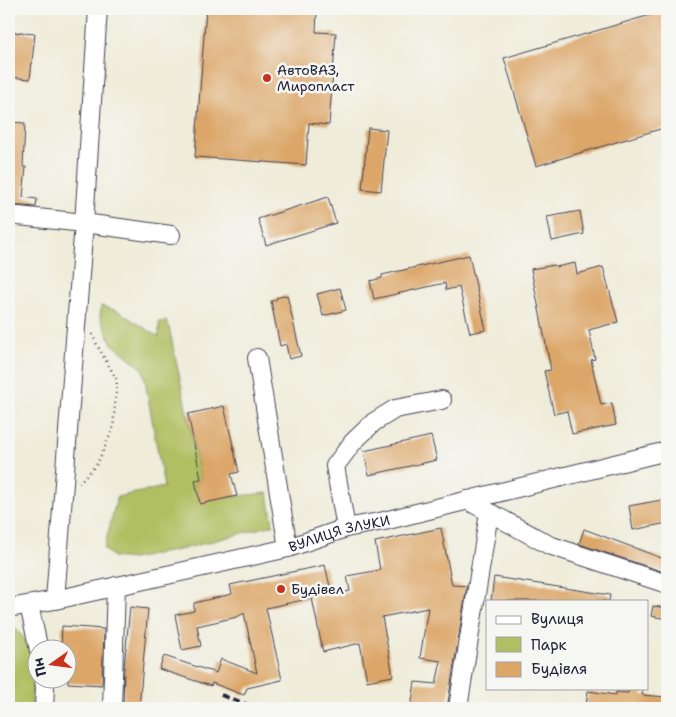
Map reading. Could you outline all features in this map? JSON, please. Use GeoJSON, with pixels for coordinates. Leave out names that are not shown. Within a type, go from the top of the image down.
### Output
{"type":"FeatureCollection","features":[{"type":"Feature","properties":{"kind":"street"},"geometry":{"type":"LineString","coordinates":[[55,600],[84,223],[98,9]]}},
{"type":"Feature","properties":{"kind":"street"},"geometry":{"type":"LineString","coordinates":[[9,215],[171,235]]}},
{"type":"Feature","properties":{"kind":"street"},"geometry":{"type":"LineString","coordinates":[[258,358],[288,548]]}},
{"type":"Feature","properties":{"kind":"street"},"geometry":{"type":"LineString","coordinates":[[346,528],[335,466],[353,442],[374,422],[395,410],[442,400]]}},
{"type":"Feature","properties":{"kind":"street","name":"ВУЛИЦЯ ЗЛУКИ"},"geometry":{"type":"LineString","coordinates":[[9,608],[55,600],[288,548],[346,528],[667,450]]}},
{"type":"Feature","properties":{"kind":"street"},"geometry":{"type":"LineString","coordinates":[[467,500],[549,545],[667,584]]}},
{"type":"Feature","properties":{"kind":"street"},"geometry":{"type":"LineString","coordinates":[[458,708],[489,513]]}},
{"type":"Feature","properties":{"kind":"street"},"geometry":{"type":"LineString","coordinates":[[112,708],[116,586]]}},
{"type":"Feature","properties":{"kind":"street"},"geometry":{"type":"LineString","coordinates":[[29,605],[37,640]]}},
{"type":"Feature","properties":{"kind":"street"},"geometry":{"type":"LineString","coordinates":[[44,708],[45,690]]}},
{"type":"Feature","properties":{"kind":"path"},"geometry":{"type":"LineString","coordinates":[[62,502],[97,464],[113,429],[117,380],[89,328]]}},
{"type":"Feature","properties":{"kind":"green space"},"geometry":{"type":"Polygon","coordinates":[[[101,306],[118,311],[159,337],[159,322],[166,321],[169,327],[201,479],[195,481],[200,503],[237,496],[268,493],[273,525],[183,549],[132,559],[113,557],[104,549],[117,497],[164,487],[143,369],[112,344],[100,317],[101,306]]]}},
{"type":"Feature","properties":{"kind":"green space"},"geometry":{"type":"Polygon","coordinates":[[[11,624],[28,646],[28,690],[32,690],[32,708],[9,708],[9,627],[11,624]]]}},
{"type":"Feature","properties":{"kind":"building","name":"АвтоВАЗ, Миропласт"},"geometry":{"type":"Polygon","coordinates":[[[206,9],[317,9],[316,32],[336,33],[329,125],[309,123],[306,165],[195,157],[206,9]]]}},
{"type":"Feature","properties":{"kind":"building"},"geometry":{"type":"Polygon","coordinates":[[[667,10],[667,127],[536,166],[504,58],[667,10]]]}},
{"type":"Feature","properties":{"kind":"building"},"geometry":{"type":"Polygon","coordinates":[[[12,32],[35,34],[30,79],[9,77],[12,32]]]}},
{"type":"Feature","properties":{"kind":"building"},"geometry":{"type":"Polygon","coordinates":[[[9,122],[25,123],[23,167],[26,167],[23,197],[37,199],[36,207],[9,205],[9,122]]]}},
{"type":"Feature","properties":{"kind":"building"},"geometry":{"type":"Polygon","coordinates":[[[368,128],[387,130],[381,191],[362,189],[368,128]]]}},
{"type":"Feature","properties":{"kind":"building"},"geometry":{"type":"Polygon","coordinates":[[[328,197],[336,223],[266,245],[258,219],[328,197]]]}},
{"type":"Feature","properties":{"kind":"building"},"geometry":{"type":"Polygon","coordinates":[[[580,211],[584,234],[552,241],[547,217],[580,211]]]}},
{"type":"Feature","properties":{"kind":"building"},"geometry":{"type":"Polygon","coordinates":[[[469,255],[486,330],[470,333],[459,287],[446,290],[445,283],[374,299],[370,281],[382,278],[382,275],[469,255]]]}},
{"type":"Feature","properties":{"kind":"building"},"geometry":{"type":"Polygon","coordinates":[[[575,263],[577,274],[603,267],[618,322],[589,330],[595,359],[591,360],[601,405],[612,403],[616,425],[572,434],[567,411],[554,414],[544,371],[551,370],[531,269],[575,263]]]}},
{"type":"Feature","properties":{"kind":"building"},"geometry":{"type":"Polygon","coordinates":[[[340,288],[346,310],[323,316],[317,294],[340,288]]]}},
{"type":"Feature","properties":{"kind":"building"},"geometry":{"type":"Polygon","coordinates":[[[287,295],[301,356],[289,359],[286,344],[280,346],[271,301],[287,295]]]}},
{"type":"Feature","properties":{"kind":"building"},"geometry":{"type":"Polygon","coordinates":[[[224,406],[239,472],[231,474],[237,496],[200,504],[195,480],[201,479],[188,414],[224,406]]]}},
{"type":"Feature","properties":{"kind":"building"},"geometry":{"type":"Polygon","coordinates":[[[431,436],[437,460],[369,475],[364,451],[431,436]]]}},
{"type":"Feature","properties":{"kind":"building"},"geometry":{"type":"Polygon","coordinates":[[[667,499],[667,523],[633,530],[629,506],[667,499]]]}},
{"type":"Feature","properties":{"kind":"building"},"geometry":{"type":"Polygon","coordinates":[[[441,528],[452,585],[467,586],[447,708],[411,708],[415,682],[436,684],[441,661],[420,658],[428,608],[382,617],[393,676],[367,681],[360,643],[323,652],[312,598],[266,608],[282,680],[247,688],[244,695],[212,683],[211,686],[159,669],[164,656],[216,673],[221,659],[257,673],[244,613],[237,617],[197,626],[201,646],[182,650],[175,615],[194,611],[194,603],[232,594],[230,585],[325,565],[332,595],[350,591],[347,576],[380,570],[375,542],[441,528]]]}},
{"type":"Feature","properties":{"kind":"building"},"geometry":{"type":"Polygon","coordinates":[[[584,529],[667,560],[667,573],[579,544],[584,529]]]}},
{"type":"Feature","properties":{"kind":"building"},"geometry":{"type":"Polygon","coordinates":[[[494,577],[610,595],[609,600],[491,600],[494,577]]]}},
{"type":"Feature","properties":{"kind":"building"},"geometry":{"type":"Polygon","coordinates":[[[653,606],[667,608],[667,619],[651,616],[653,606]]]}},
{"type":"Feature","properties":{"kind":"building"},"geometry":{"type":"Polygon","coordinates":[[[130,607],[148,609],[139,708],[123,708],[124,668],[130,607]]]}},
{"type":"Feature","properties":{"kind":"building"},"geometry":{"type":"Polygon","coordinates":[[[62,626],[104,629],[102,685],[78,684],[78,640],[61,640],[62,626]]]}},
{"type":"Feature","properties":{"kind":"building"},"geometry":{"type":"Polygon","coordinates":[[[629,690],[643,690],[642,695],[667,697],[667,708],[609,708],[586,705],[588,691],[616,695],[616,692],[628,693],[629,690]]]}},
{"type":"Feature","properties":{"kind":"railway"},"geometry":{"type":"LineString","coordinates":[[221,695],[256,708]]}},
{"type":"Feature","properties":{"kind":"place","name":"АвтоВАЗ, Миропласт"},"geometry":{"type":"Point","coordinates":[267,78]}},
{"type":"Feature","properties":{"kind":"place","name":"Будівел"},"geometry":{"type":"Point","coordinates":[281,589]}}]}
